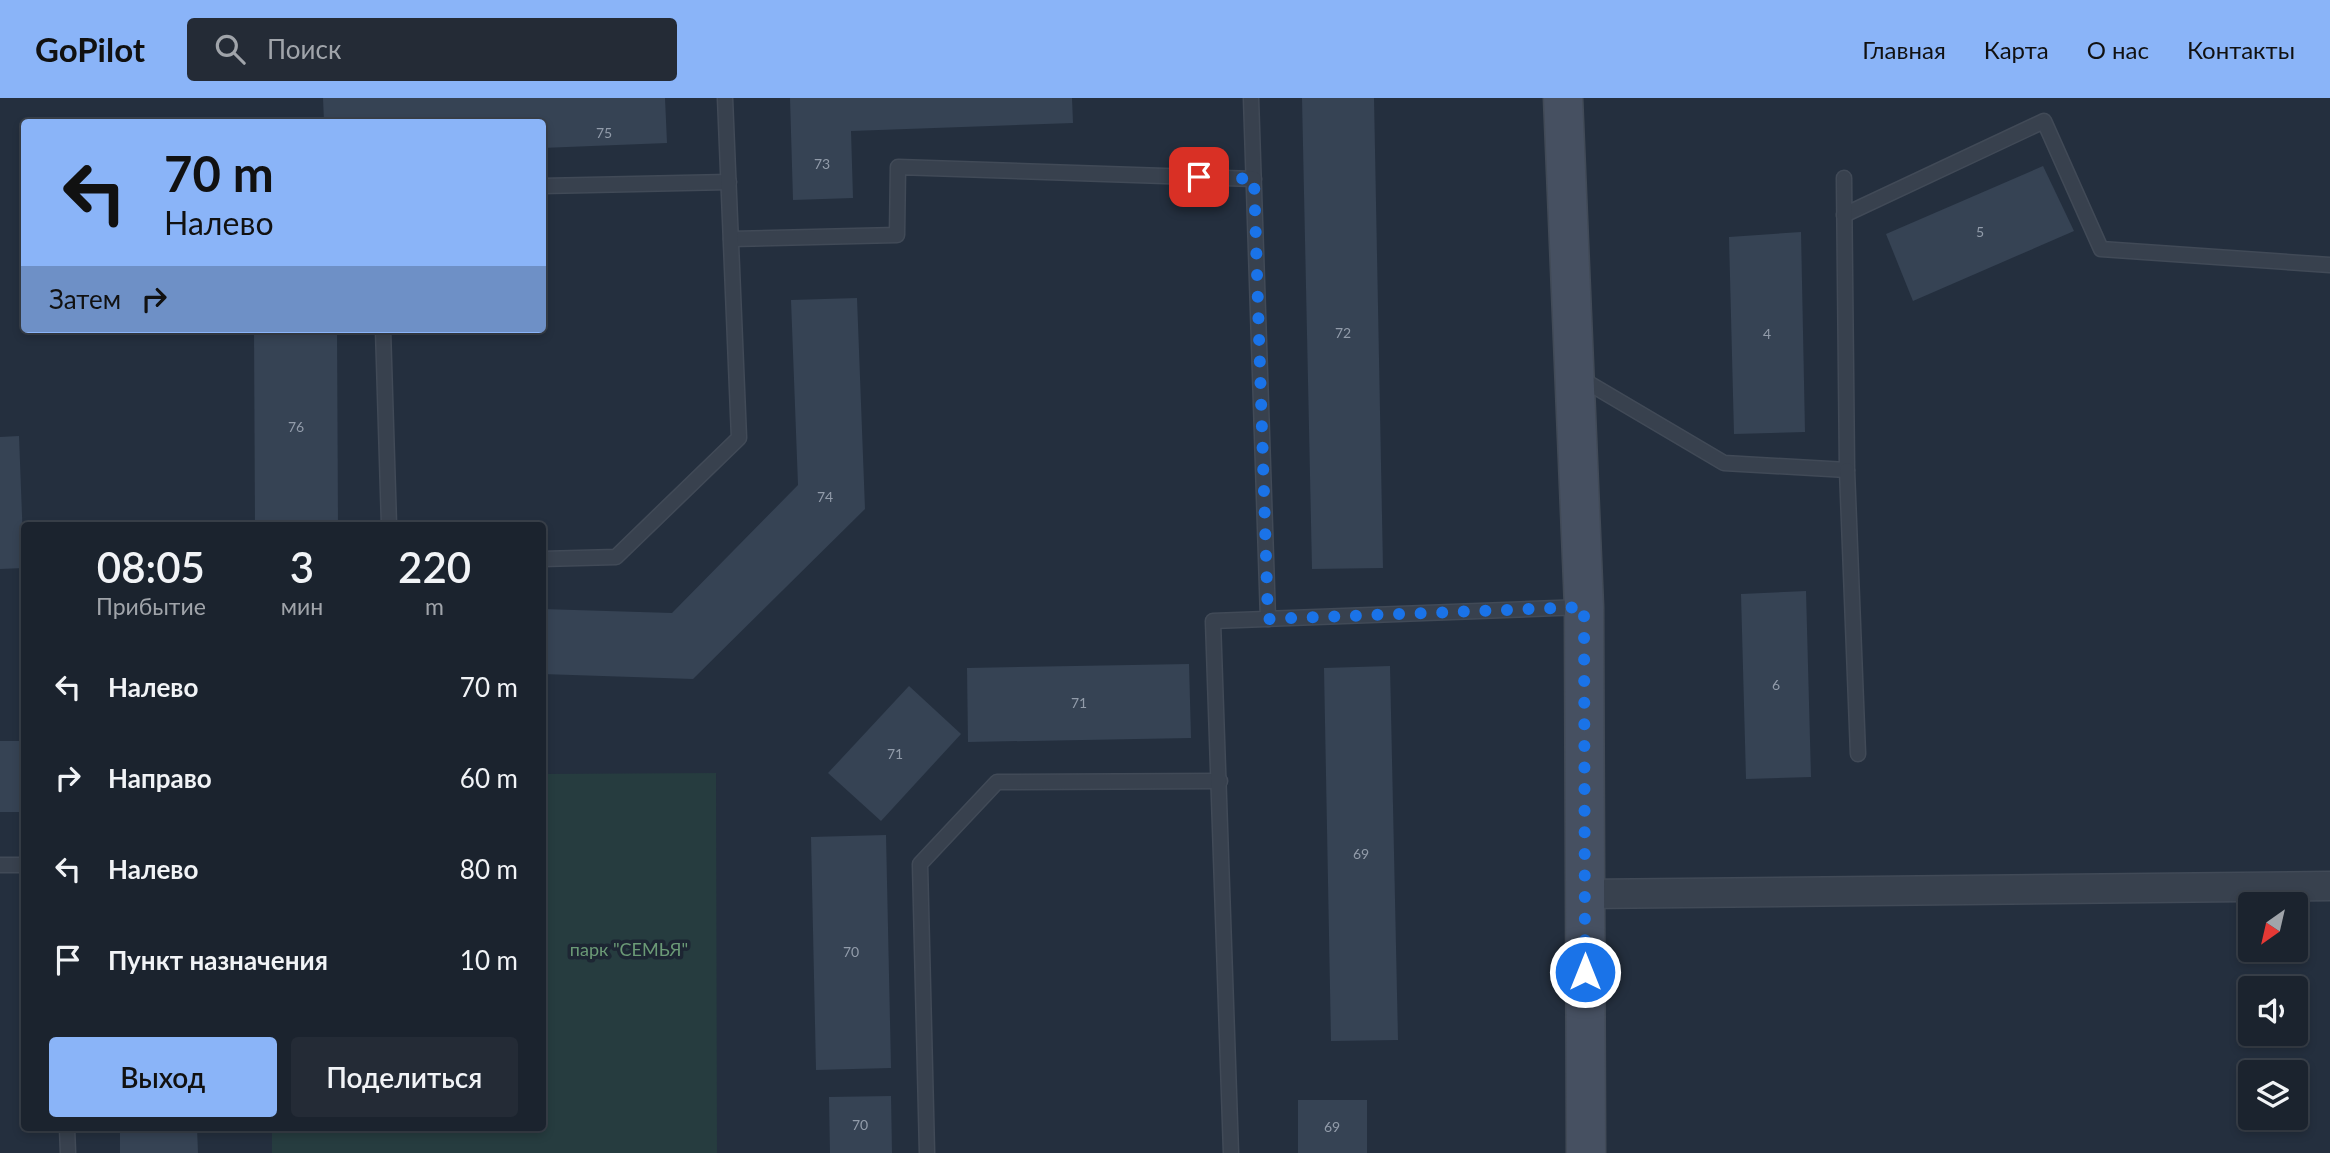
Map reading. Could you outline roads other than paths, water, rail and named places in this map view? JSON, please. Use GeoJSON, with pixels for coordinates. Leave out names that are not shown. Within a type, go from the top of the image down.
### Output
{"type":"FeatureCollection","features":[{"type":"Feature","properties":{"kind":"main road"},"geometry":{"type":"LineString","coordinates":[[1563,98],[1584,607],[1586,1153]]}},
{"type":"Feature","properties":{"kind":"street"},"geometry":{"type":"LineString","coordinates":[[1585,894],[2330,886]]}},
{"type":"Feature","properties":{"kind":"lane"},"geometry":{"type":"LineString","coordinates":[[546,558],[616,557],[740,438],[725,98]]}},
{"type":"Feature","properties":{"kind":"lane"},"geometry":{"type":"LineString","coordinates":[[1251,98],[1268,619]]}},
{"type":"Feature","properties":{"kind":"lane"},"geometry":{"type":"LineString","coordinates":[[1844,215],[2044,121],[2101,249],[2330,265]]}},
{"type":"Feature","properties":{"kind":"lane"},"geometry":{"type":"LineString","coordinates":[[731,239],[897,235],[898,167],[1254,179]]}},
{"type":"Feature","properties":{"kind":"lane"},"geometry":{"type":"LineString","coordinates":[[1844,178],[1847,470],[1858,754]]}},
{"type":"Feature","properties":{"kind":"lane"},"geometry":{"type":"LineString","coordinates":[[546,186],[729,181]]}},
{"type":"Feature","properties":{"kind":"lane"},"geometry":{"type":"LineString","coordinates":[[383,333],[389,522]]}},
{"type":"Feature","properties":{"kind":"lane"},"geometry":{"type":"LineString","coordinates":[[1576,376],[1724,463],[1847,470]]}},
{"type":"Feature","properties":{"kind":"lane"},"geometry":{"type":"LineString","coordinates":[[1231,1153],[1213,621],[1584,607]]}},
{"type":"Feature","properties":{"kind":"lane"},"geometry":{"type":"LineString","coordinates":[[927,1153],[920,864],[997,782],[1220,781]]}},
{"type":"Feature","properties":{"kind":"lane"},"geometry":{"type":"LineString","coordinates":[[0,865],[21,865]]}},
{"type":"Feature","properties":{"kind":"lane"},"geometry":{"type":"LineString","coordinates":[[67,1131],[68,1153]]}},
{"type":"Feature","properties":{"kind":"park label","name":"парк \"СЕМЬЯ\""},"geometry":{"type":"Point","coordinates":[629,950]}}]}
